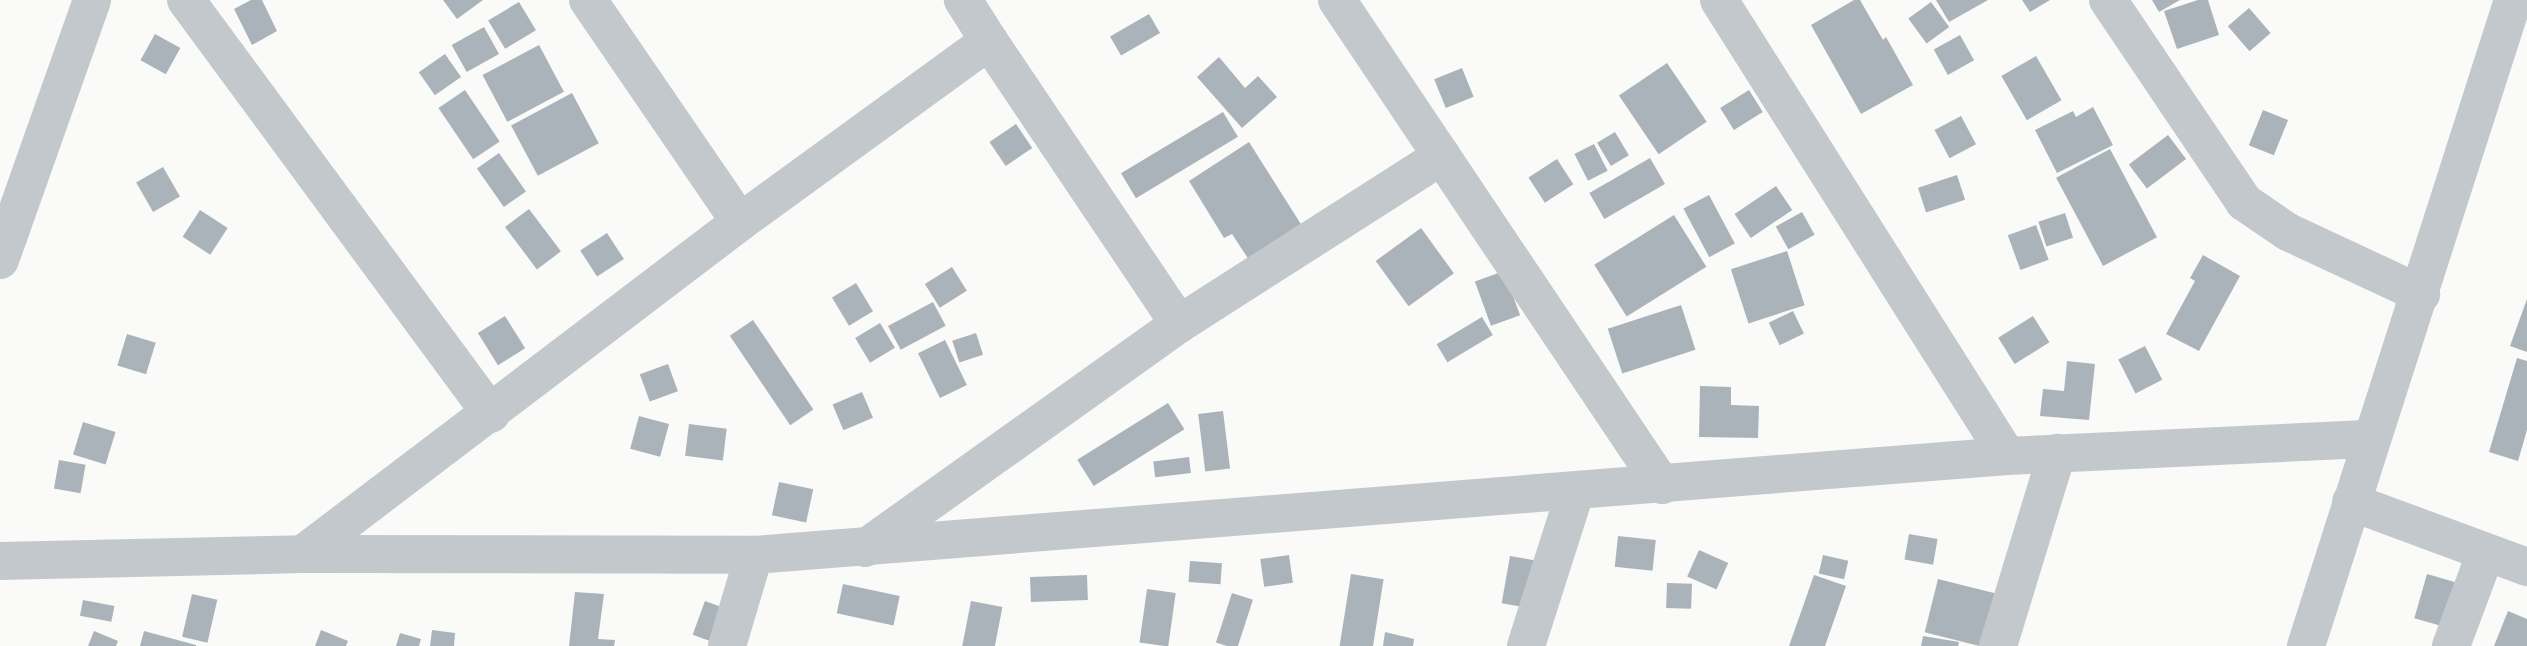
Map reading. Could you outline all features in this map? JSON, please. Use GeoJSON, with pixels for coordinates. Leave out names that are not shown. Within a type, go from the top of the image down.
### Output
{"type":"FeatureCollection","features":[{"type":"Feature","properties":{"kind":"street"},"geometry":{"type":"LineString","coordinates":[[0,260],[92,0]]}},
{"type":"Feature","properties":{"kind":"street"},"geometry":{"type":"LineString","coordinates":[[186,0],[491,414]]}},
{"type":"Feature","properties":{"kind":"street"},"geometry":{"type":"LineString","coordinates":[[589,0],[740,222]]}},
{"type":"Feature","properties":{"kind":"street"},"geometry":{"type":"LineString","coordinates":[[963,0],[1179,324]]}},
{"type":"Feature","properties":{"kind":"street"},"geometry":{"type":"LineString","coordinates":[[1337,0],[1662,485]]}},
{"type":"Feature","properties":{"kind":"street"},"geometry":{"type":"LineString","coordinates":[[1719,0],[2007,456]]}},
{"type":"Feature","properties":{"kind":"street"},"geometry":{"type":"LineString","coordinates":[[2108,0],[2244,202],[2288,232],[2421,294]]}},
{"type":"Feature","properties":{"kind":"street"},"geometry":{"type":"LineString","coordinates":[[2306,646],[2421,294],[2504,7]]}},
{"type":"Feature","properties":{"kind":"street"},"geometry":{"type":"LineString","coordinates":[[303,554],[491,414],[740,222],[989,41]]}},
{"type":"Feature","properties":{"kind":"street"},"geometry":{"type":"LineString","coordinates":[[864,548],[1179,324],[1442,156]]}},
{"type":"Feature","properties":{"kind":"street"},"geometry":{"type":"LineString","coordinates":[[0,561],[303,554],[754,555],[2007,456],[2372,439]]}},
{"type":"Feature","properties":{"kind":"street"},"geometry":{"type":"LineString","coordinates":[[1998,646],[2057,453]]}},
{"type":"Feature","properties":{"kind":"street"},"geometry":{"type":"LineString","coordinates":[[1526,646],[1575,492]]}},
{"type":"Feature","properties":{"kind":"street"},"geometry":{"type":"LineString","coordinates":[[2351,502],[2527,567]]}},
{"type":"Feature","properties":{"kind":"street"},"geometry":{"type":"LineString","coordinates":[[2451,646],[2486,552]]}},
{"type":"Feature","properties":{"kind":"street"},"geometry":{"type":"LineString","coordinates":[[727,646],[754,555]]}},
{"type":"Feature","properties":{"kind":"building"},"geometry":{"type":"Polygon","coordinates":[[[251,0],[262,0],[277,31],[252,45],[234,9],[251,0]]]}},
{"type":"Feature","properties":{"kind":"building"},"geometry":{"type":"Polygon","coordinates":[[[443,0],[483,0],[457,19],[443,0]]]}},
{"type":"Feature","properties":{"kind":"building"},"geometry":{"type":"Polygon","coordinates":[[[1854,0],[1860,0],[1883,40],[1886,37],[1913,85],[1861,114],[1811,25],[1854,0]]]}},
{"type":"Feature","properties":{"kind":"building"},"geometry":{"type":"Polygon","coordinates":[[[1936,0],[1988,0],[1949,22],[1936,0]]]}},
{"type":"Feature","properties":{"kind":"building"},"geometry":{"type":"Polygon","coordinates":[[[2022,0],[2050,0],[2030,12],[2022,0]]]}},
{"type":"Feature","properties":{"kind":"building"},"geometry":{"type":"Polygon","coordinates":[[[2152,0],[2180,0],[2159,12],[2152,0]]]}},
{"type":"Feature","properties":{"kind":"building"},"geometry":{"type":"Polygon","coordinates":[[[2198,0],[2208,0],[2219,35],[2177,49],[2164,11],[2198,0]]]}},
{"type":"Feature","properties":{"kind":"building"},"geometry":{"type":"Polygon","coordinates":[[[519,2],[536,30],[505,49],[488,21],[519,2]]]}},
{"type":"Feature","properties":{"kind":"building"},"geometry":{"type":"Polygon","coordinates":[[[1931,2],[1949,27],[1927,44],[1908,18],[1931,2]]]}},
{"type":"Feature","properties":{"kind":"building"},"geometry":{"type":"Polygon","coordinates":[[[2249,8],[2271,33],[2250,51],[2228,26],[2249,8]]]}},
{"type":"Feature","properties":{"kind":"building"},"geometry":{"type":"Polygon","coordinates":[[[1149,14],[1160,33],[1121,56],[1110,36],[1149,14]]]}},
{"type":"Feature","properties":{"kind":"building"},"geometry":{"type":"Polygon","coordinates":[[[484,27],[499,54],[467,72],[452,45],[484,27]]]}},
{"type":"Feature","properties":{"kind":"building"},"geometry":{"type":"Polygon","coordinates":[[[155,34],[180,48],[166,74],[140,60],[155,34]]]}},
{"type":"Feature","properties":{"kind":"building"},"geometry":{"type":"Polygon","coordinates":[[[1960,35],[1974,60],[1948,75],[1934,50],[1960,35]]]}},
{"type":"Feature","properties":{"kind":"building"},"geometry":{"type":"Polygon","coordinates":[[[539,45],[564,92],[507,122],[482,75],[539,45]]]}},
{"type":"Feature","properties":{"kind":"building"},"geometry":{"type":"Polygon","coordinates":[[[445,54],[461,77],[435,95],[419,72],[445,54]]]}},
{"type":"Feature","properties":{"kind":"building"},"geometry":{"type":"Polygon","coordinates":[[[2036,56],[2062,100],[2027,120],[2001,76],[2036,56]]]}},
{"type":"Feature","properties":{"kind":"building"},"geometry":{"type":"Polygon","coordinates":[[[1219,57],[1245,88],[1258,76],[1277,97],[1242,128],[1197,77],[1219,57]]]}},
{"type":"Feature","properties":{"kind":"building"},"geometry":{"type":"Polygon","coordinates":[[[1667,63],[1707,122],[1659,154],[1619,95],[1667,63]]]}},
{"type":"Feature","properties":{"kind":"building"},"geometry":{"type":"Polygon","coordinates":[[[1462,68],[1474,97],[1446,108],[1434,79],[1462,68]]]}},
{"type":"Feature","properties":{"kind":"building"},"geometry":{"type":"Polygon","coordinates":[[[465,90],[500,141],[473,159],[438,108],[465,90]]]}},
{"type":"Feature","properties":{"kind":"building"},"geometry":{"type":"Polygon","coordinates":[[[1749,90],[1763,112],[1734,130],[1720,108],[1749,90]]]}},
{"type":"Feature","properties":{"kind":"building"},"geometry":{"type":"Polygon","coordinates":[[[572,93],[599,143],[538,176],[511,125],[572,93]]]}},
{"type":"Feature","properties":{"kind":"building"},"geometry":{"type":"Polygon","coordinates":[[[2093,107],[2113,145],[2057,173],[2035,130],[2073,111],[2076,117],[2093,107]]]}},
{"type":"Feature","properties":{"kind":"building"},"geometry":{"type":"Polygon","coordinates":[[[2263,110],[2288,120],[2274,155],[2249,145],[2263,110]]]}},
{"type":"Feature","properties":{"kind":"building"},"geometry":{"type":"Polygon","coordinates":[[[1223,112],[1238,137],[1136,198],[1121,173],[1223,112]]]}},
{"type":"Feature","properties":{"kind":"building"},"geometry":{"type":"Polygon","coordinates":[[[1961,116],[1976,144],[1950,158],[1935,130],[1961,116]]]}},
{"type":"Feature","properties":{"kind":"building"},"geometry":{"type":"Polygon","coordinates":[[[1016,124],[1032,148],[1006,166],[989,142],[1016,124]]]}},
{"type":"Feature","properties":{"kind":"building"},"geometry":{"type":"Polygon","coordinates":[[[1615,132],[1629,155],[1611,166],[1597,143],[1615,132]]]}},
{"type":"Feature","properties":{"kind":"building"},"geometry":{"type":"Polygon","coordinates":[[[2168,135],[2186,159],[2147,188],[2129,164],[2168,135]]]}},
{"type":"Feature","properties":{"kind":"building"},"geometry":{"type":"Polygon","coordinates":[[[1249,142],[1304,229],[1251,263],[1232,234],[1224,238],[1189,181],[1249,142]]]}},
{"type":"Feature","properties":{"kind":"building"},"geometry":{"type":"Polygon","coordinates":[[[1594,144],[1608,171],[1588,181],[1574,154],[1594,144]]]}},
{"type":"Feature","properties":{"kind":"building"},"geometry":{"type":"Polygon","coordinates":[[[2110,149],[2157,237],[2103,266],[2056,178],[2110,149]]]}},
{"type":"Feature","properties":{"kind":"building"},"geometry":{"type":"Polygon","coordinates":[[[499,153],[526,192],[504,207],[477,168],[499,153]]]}},
{"type":"Feature","properties":{"kind":"building"},"geometry":{"type":"Polygon","coordinates":[[[1650,158],[1665,184],[1604,219],[1589,193],[1650,158]]]}},
{"type":"Feature","properties":{"kind":"building"},"geometry":{"type":"Polygon","coordinates":[[[1557,159],[1573,184],[1545,203],[1528,178],[1557,159]]]}},
{"type":"Feature","properties":{"kind":"building"},"geometry":{"type":"Polygon","coordinates":[[[163,167],[180,196],[153,212],[136,182],[163,167]]]}},
{"type":"Feature","properties":{"kind":"building"},"geometry":{"type":"Polygon","coordinates":[[[1957,175],[1965,200],[1926,212],[1918,188],[1957,175]]]}},
{"type":"Feature","properties":{"kind":"building"},"geometry":{"type":"Polygon","coordinates":[[[1776,186],[1792,210],[1751,238],[1735,214],[1776,186]]]}},
{"type":"Feature","properties":{"kind":"building"},"geometry":{"type":"Polygon","coordinates":[[[1709,195],[1735,244],[1709,257],[1683,209],[1709,195]]]}},
{"type":"Feature","properties":{"kind":"building"},"geometry":{"type":"Polygon","coordinates":[[[529,209],[561,251],[537,269],[505,227],[529,209]]]}},
{"type":"Feature","properties":{"kind":"building"},"geometry":{"type":"Polygon","coordinates":[[[200,210],[228,228],[210,255],[183,237],[200,210]]]}},
{"type":"Feature","properties":{"kind":"building"},"geometry":{"type":"Polygon","coordinates":[[[1802,212],[1815,235],[1788,249],[1776,227],[1802,212]]]}},
{"type":"Feature","properties":{"kind":"building"},"geometry":{"type":"Polygon","coordinates":[[[2065,213],[2073,238],[2046,246],[2038,222],[2065,213]]]}},
{"type":"Feature","properties":{"kind":"building"},"geometry":{"type":"Polygon","coordinates":[[[1674,215],[1706,267],[1627,317],[1594,265],[1674,215]]]}},
{"type":"Feature","properties":{"kind":"building"},"geometry":{"type":"Polygon","coordinates":[[[2036,225],[2049,260],[2020,270],[2008,235],[2036,225]]]}},
{"type":"Feature","properties":{"kind":"building"},"geometry":{"type":"Polygon","coordinates":[[[1421,228],[1454,273],[1409,306],[1376,261],[1421,228]]]}},
{"type":"Feature","properties":{"kind":"building"},"geometry":{"type":"Polygon","coordinates":[[[607,233],[624,259],[597,276],[580,250],[607,233]]]}},
{"type":"Feature","properties":{"kind":"building"},"geometry":{"type":"Polygon","coordinates":[[[1787,251],[1805,305],[1749,323],[1731,269],[1787,251]]]}},
{"type":"Feature","properties":{"kind":"building"},"geometry":{"type":"Polygon","coordinates":[[[2203,255],[2240,276],[2199,351],[2166,334],[2195,281],[2190,278],[2203,255]]]}},
{"type":"Feature","properties":{"kind":"building"},"geometry":{"type":"Polygon","coordinates":[[[952,267],[967,291],[940,308],[925,284],[952,267]]]}},
{"type":"Feature","properties":{"kind":"building"},"geometry":{"type":"Polygon","coordinates":[[[1504,271],[1520,315],[1491,326],[1475,282],[1504,271]]]}},
{"type":"Feature","properties":{"kind":"building"},"geometry":{"type":"Polygon","coordinates":[[[856,283],[873,311],[849,326],[832,297],[856,283]]]}},
{"type":"Feature","properties":{"kind":"building"},"geometry":{"type":"Polygon","coordinates":[[[2527,299],[2527,352],[2510,346],[2527,299]]]}},
{"type":"Feature","properties":{"kind":"building"},"geometry":{"type":"Polygon","coordinates":[[[933,302],[946,326],[901,350],[888,326],[933,302]]]}},
{"type":"Feature","properties":{"kind":"building"},"geometry":{"type":"Polygon","coordinates":[[[1681,305],[1696,350],[1622,373],[1608,329],[1681,305]]]}},
{"type":"Feature","properties":{"kind":"building"},"geometry":{"type":"Polygon","coordinates":[[[1793,311],[1804,333],[1780,345],[1769,323],[1793,311]]]}},
{"type":"Feature","properties":{"kind":"building"},"geometry":{"type":"Polygon","coordinates":[[[505,316],[525,348],[498,365],[478,333],[505,316]]]}},
{"type":"Feature","properties":{"kind":"building"},"geometry":{"type":"Polygon","coordinates":[[[2033,316],[2049,342],[2015,364],[1998,338],[2033,316]]]}},
{"type":"Feature","properties":{"kind":"building"},"geometry":{"type":"Polygon","coordinates":[[[1482,317],[1493,335],[1447,362],[1437,344],[1482,317]]]}},
{"type":"Feature","properties":{"kind":"building"},"geometry":{"type":"Polygon","coordinates":[[[753,320],[813,410],[790,425],[730,336],[753,320]]]}},
{"type":"Feature","properties":{"kind":"building"},"geometry":{"type":"Polygon","coordinates":[[[880,323],[895,348],[870,363],[855,338],[880,323]]]}},
{"type":"Feature","properties":{"kind":"building"},"geometry":{"type":"Polygon","coordinates":[[[976,333],[983,355],[959,363],[952,341],[976,333]]]}},
{"type":"Feature","properties":{"kind":"building"},"geometry":{"type":"Polygon","coordinates":[[[127,334],[156,343],[146,374],[117,366],[127,334]]]}},
{"type":"Feature","properties":{"kind":"building"},"geometry":{"type":"Polygon","coordinates":[[[945,340],[967,385],[940,398],[918,353],[945,340]]]}},
{"type":"Feature","properties":{"kind":"building"},"geometry":{"type":"Polygon","coordinates":[[[2145,346],[2162,380],[2136,393],[2118,360],[2145,346]]]}},
{"type":"Feature","properties":{"kind":"building"},"geometry":{"type":"Polygon","coordinates":[[[2517,358],[2527,361],[2527,430],[2518,461],[2489,452],[2517,358]]]}},
{"type":"Feature","properties":{"kind":"building"},"geometry":{"type":"Polygon","coordinates":[[[2067,361],[2095,364],[2089,420],[2040,416],[2043,389],[2064,391],[2067,361]]]}},
{"type":"Feature","properties":{"kind":"building"},"geometry":{"type":"Polygon","coordinates":[[[668,364],[678,391],[650,402],[640,374],[668,364]]]}},
{"type":"Feature","properties":{"kind":"building"},"geometry":{"type":"Polygon","coordinates":[[[1700,386],[1731,387],[1731,405],[1759,406],[1758,438],[1699,437],[1700,386]]]}},
{"type":"Feature","properties":{"kind":"building"},"geometry":{"type":"Polygon","coordinates":[[[862,392],[873,418],[843,430],[833,405],[862,392]]]}},
{"type":"Feature","properties":{"kind":"building"},"geometry":{"type":"Polygon","coordinates":[[[1168,403],[1184,429],[1094,486],[1077,460],[1168,403]]]}},
{"type":"Feature","properties":{"kind":"building"},"geometry":{"type":"Polygon","coordinates":[[[1223,411],[1230,469],[1205,472],[1198,414],[1223,411]]]}},
{"type":"Feature","properties":{"kind":"building"},"geometry":{"type":"Polygon","coordinates":[[[639,416],[669,424],[660,457],[630,449],[639,416]]]}},
{"type":"Feature","properties":{"kind":"building"},"geometry":{"type":"Polygon","coordinates":[[[83,422],[116,432],[106,464],[73,455],[83,422]]]}},
{"type":"Feature","properties":{"kind":"building"},"geometry":{"type":"Polygon","coordinates":[[[689,424],[727,429],[723,460],[685,456],[689,424]]]}},
{"type":"Feature","properties":{"kind":"building"},"geometry":{"type":"Polygon","coordinates":[[[1189,457],[1191,473],[1155,477],[1153,461],[1189,457]]]}},
{"type":"Feature","properties":{"kind":"building"},"geometry":{"type":"Polygon","coordinates":[[[59,460],[86,465],[81,493],[54,489],[59,460]]]}},
{"type":"Feature","properties":{"kind":"building"},"geometry":{"type":"Polygon","coordinates":[[[779,482],[813,489],[806,523],[772,515],[779,482]]]}},
{"type":"Feature","properties":{"kind":"building"},"geometry":{"type":"Polygon","coordinates":[[[1909,534],[1938,539],[1933,565],[1904,560],[1909,534]]]}},
{"type":"Feature","properties":{"kind":"building"},"geometry":{"type":"Polygon","coordinates":[[[1618,536],[1656,540],[1653,571],[1615,567],[1618,536]]]}},
{"type":"Feature","properties":{"kind":"building"},"geometry":{"type":"Polygon","coordinates":[[[1699,550],[1728,563],[1716,590],[1687,576],[1699,550]]]}},
{"type":"Feature","properties":{"kind":"building"},"geometry":{"type":"Polygon","coordinates":[[[1289,555],[1293,583],[1264,587],[1260,559],[1289,555]]]}},
{"type":"Feature","properties":{"kind":"building"},"geometry":{"type":"Polygon","coordinates":[[[1823,555],[1848,561],[1844,579],[1819,574],[1823,555]]]}},
{"type":"Feature","properties":{"kind":"building"},"geometry":{"type":"Polygon","coordinates":[[[1510,556],[1538,561],[1529,608],[1502,603],[1510,556]]]}},
{"type":"Feature","properties":{"kind":"building"},"geometry":{"type":"Polygon","coordinates":[[[1190,561],[1222,563],[1220,584],[1189,582],[1190,561]]]}},
{"type":"Feature","properties":{"kind":"building"},"geometry":{"type":"Polygon","coordinates":[[[1351,574],[1384,579],[1373,646],[1340,646],[1351,574]]]}},
{"type":"Feature","properties":{"kind":"building"},"geometry":{"type":"Polygon","coordinates":[[[2427,574],[2479,589],[2466,633],[2414,618],[2427,574]]]}},
{"type":"Feature","properties":{"kind":"building"},"geometry":{"type":"Polygon","coordinates":[[[1087,575],[1088,600],[1031,602],[1030,577],[1087,575]]]}},
{"type":"Feature","properties":{"kind":"building"},"geometry":{"type":"Polygon","coordinates":[[[1814,575],[1846,586],[1825,646],[1789,646],[1814,575]]]}},
{"type":"Feature","properties":{"kind":"building"},"geometry":{"type":"Polygon","coordinates":[[[1938,579],[1999,594],[1986,646],[1925,632],[1938,579]]]}},
{"type":"Feature","properties":{"kind":"building"},"geometry":{"type":"Polygon","coordinates":[[[1667,583],[1692,584],[1691,609],[1666,608],[1667,583]]]}},
{"type":"Feature","properties":{"kind":"building"},"geometry":{"type":"Polygon","coordinates":[[[843,584],[900,596],[893,625],[837,613],[843,584]]]}},
{"type":"Feature","properties":{"kind":"building"},"geometry":{"type":"Polygon","coordinates":[[[1147,589],[1176,593],[1168,646],[1139,642],[1147,589]]]}},
{"type":"Feature","properties":{"kind":"building"},"geometry":{"type":"Polygon","coordinates":[[[575,592],[604,594],[598,639],[615,640],[614,646],[569,646],[575,592]]]}},
{"type":"Feature","properties":{"kind":"building"},"geometry":{"type":"Polygon","coordinates":[[[1232,593],[1253,600],[1238,646],[1216,642],[1232,593]]]}},
{"type":"Feature","properties":{"kind":"building"},"geometry":{"type":"Polygon","coordinates":[[[192,594],[217,600],[207,643],[182,637],[192,594]]]}},
{"type":"Feature","properties":{"kind":"building"},"geometry":{"type":"Polygon","coordinates":[[[83,600],[114,606],[111,622],[80,616],[83,600]]]}},
{"type":"Feature","properties":{"kind":"building"},"geometry":{"type":"Polygon","coordinates":[[[705,601],[730,610],[718,644],[693,635],[705,601]]]}},
{"type":"Feature","properties":{"kind":"building"},"geometry":{"type":"Polygon","coordinates":[[[971,601],[1002,607],[995,646],[962,646],[971,601]]]}},
{"type":"Feature","properties":{"kind":"building"},"geometry":{"type":"Polygon","coordinates":[[[2508,611],[2527,619],[2527,646],[2494,646],[2508,611]]]}},
{"type":"Feature","properties":{"kind":"building"},"geometry":{"type":"Polygon","coordinates":[[[321,630],[348,641],[346,646],[315,646],[321,630]]]}},
{"type":"Feature","properties":{"kind":"building"},"geometry":{"type":"Polygon","coordinates":[[[432,630],[455,633],[454,646],[430,646],[432,630]]]}},
{"type":"Feature","properties":{"kind":"building"},"geometry":{"type":"Polygon","coordinates":[[[94,631],[118,641],[116,646],[88,646],[94,631]]]}},
{"type":"Feature","properties":{"kind":"building"},"geometry":{"type":"Polygon","coordinates":[[[144,631],[196,645],[196,646],[140,646],[144,631]]]}},
{"type":"Feature","properties":{"kind":"building"},"geometry":{"type":"Polygon","coordinates":[[[1385,632],[1414,639],[1413,646],[1383,646],[1385,632]]]}},
{"type":"Feature","properties":{"kind":"building"},"geometry":{"type":"Polygon","coordinates":[[[400,633],[421,639],[419,646],[396,646],[400,633]]]}},
{"type":"Feature","properties":{"kind":"building"},"geometry":{"type":"Polygon","coordinates":[[[1923,636],[1959,642],[1958,646],[1921,646],[1923,636]]]}}]}
